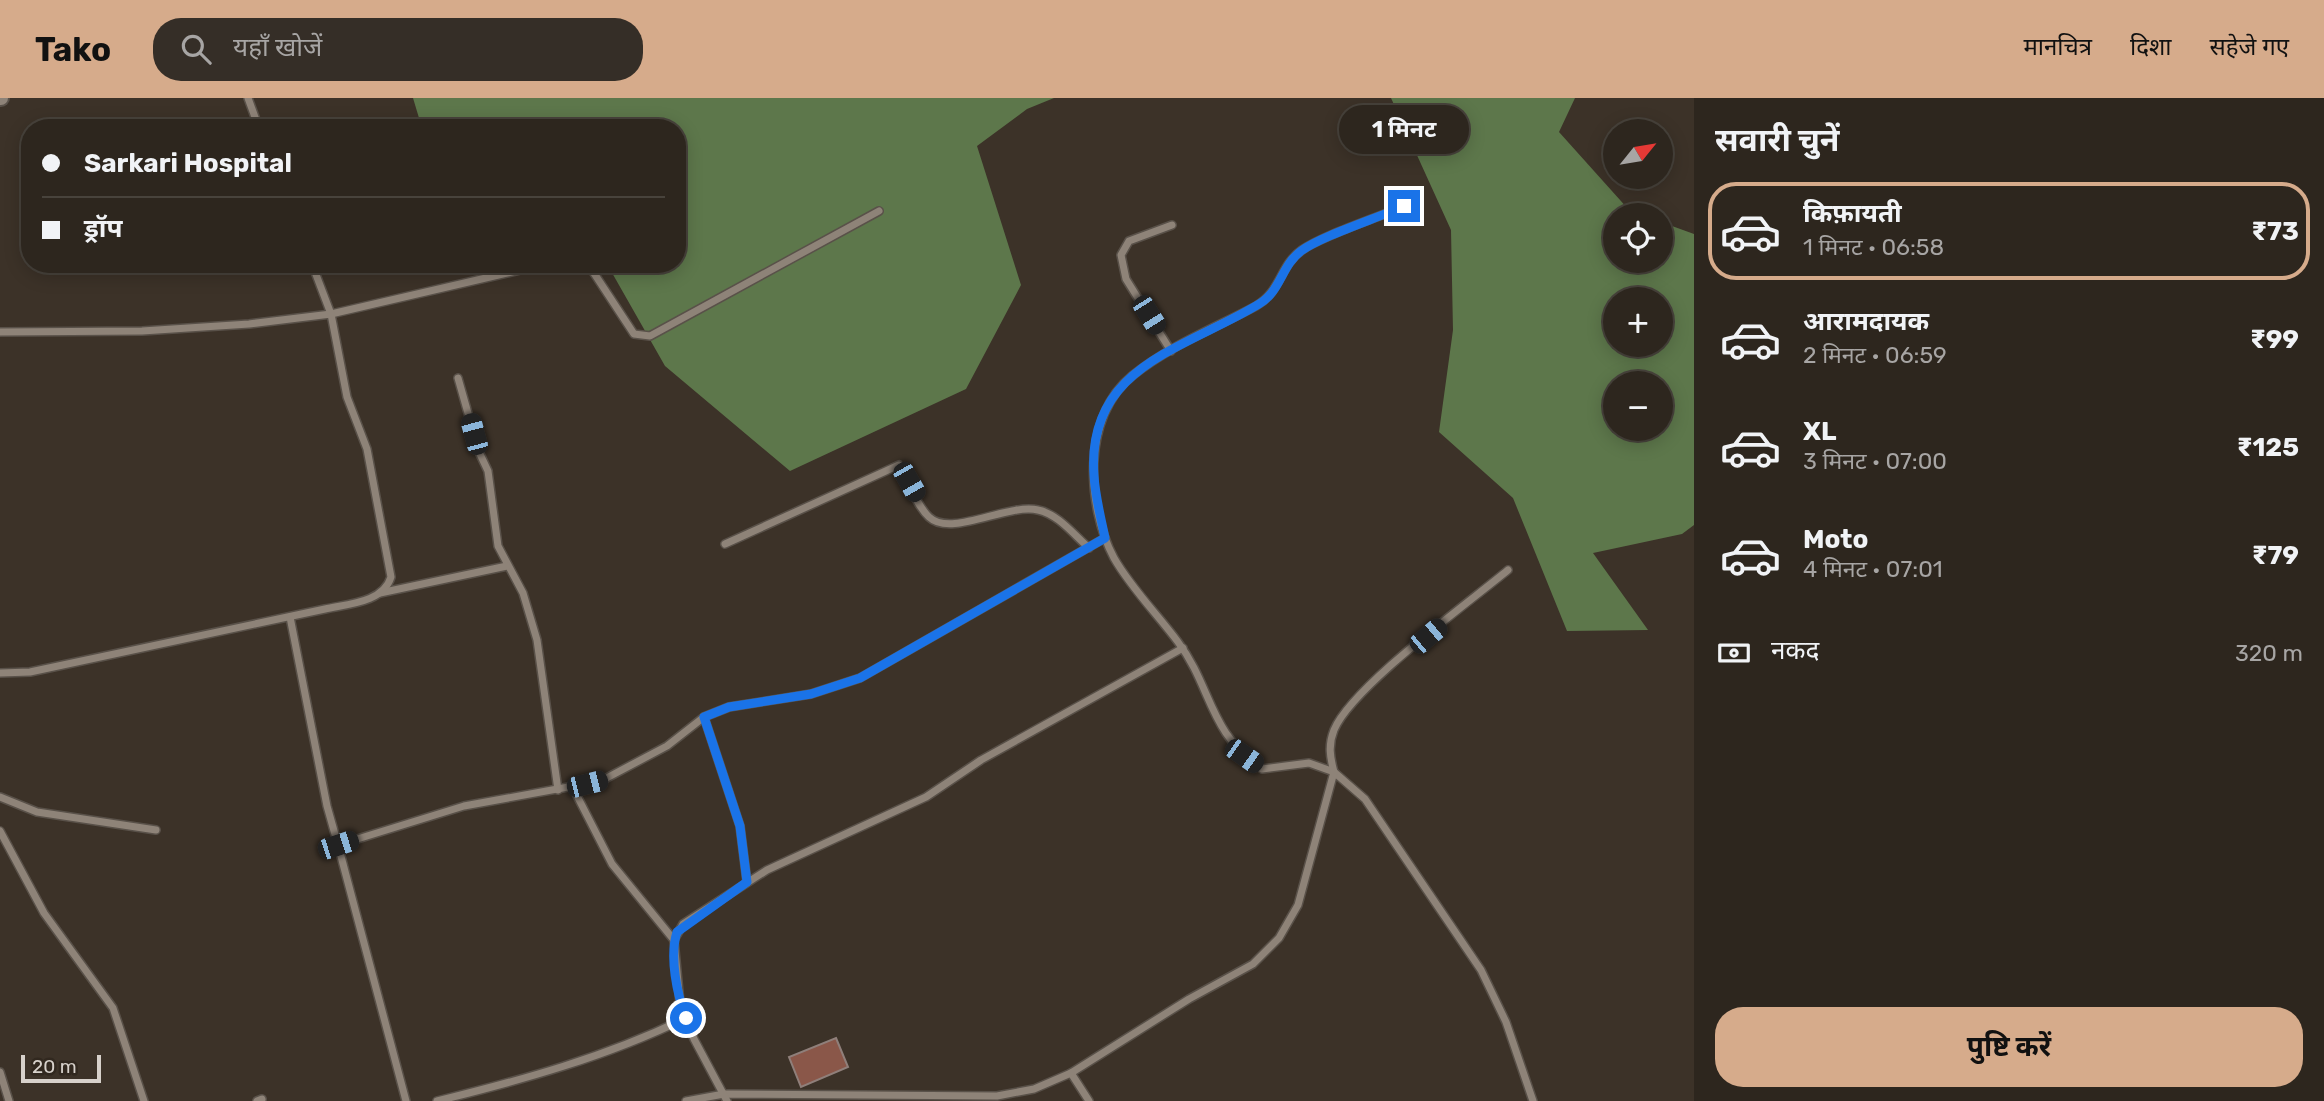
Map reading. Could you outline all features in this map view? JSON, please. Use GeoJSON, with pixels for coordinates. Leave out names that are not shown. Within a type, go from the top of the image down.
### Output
{"type":"FeatureCollection","features":[{"type":"Feature","properties":{"kind":"street"},"geometry":{"type":"LineString","coordinates":[[247,98],[255,119]]}},
{"type":"Feature","properties":{"kind":"street"},"geometry":{"type":"LineString","coordinates":[[1404,206],[1303,249],[1286,264],[1272,296],[1133,375],[1113,394],[1102,415],[1094,475],[1105,538],[1116,560],[1183,648],[1208,704],[1226,734],[1244,756],[1262,769],[1309,763],[1334,772],[1365,799],[1481,970],[1506,1022],[1533,1101]]}},
{"type":"Feature","properties":{"kind":"street"},"geometry":{"type":"LineString","coordinates":[[594,273],[634,334],[650,336],[879,211]]}},
{"type":"Feature","properties":{"kind":"street"},"geometry":{"type":"LineString","coordinates":[[1171,351],[1126,279],[1121,255],[1129,241],[1172,225]]}},
{"type":"Feature","properties":{"kind":"street"},"geometry":{"type":"LineString","coordinates":[[0,673],[30,672],[290,617],[369,599],[388,585],[391,577],[368,449],[347,397],[331,314],[315,273]]}},
{"type":"Feature","properties":{"kind":"street"},"geometry":{"type":"LineString","coordinates":[[0,332],[142,331],[249,324],[331,314],[507,273]]}},
{"type":"Feature","properties":{"kind":"street"},"geometry":{"type":"LineString","coordinates":[[458,378],[488,471],[498,546],[523,593],[537,640],[558,790]]}},
{"type":"Feature","properties":{"kind":"street"},"geometry":{"type":"LineString","coordinates":[[724,544],[900,465],[929,517],[945,525],[1012,510],[1038,510],[1061,523],[1089,548]]}},
{"type":"Feature","properties":{"kind":"street"},"geometry":{"type":"LineString","coordinates":[[338,845],[464,806],[601,781],[667,746],[704,717],[729,707],[811,694],[860,678],[1105,538]]}},
{"type":"Feature","properties":{"kind":"street"},"geometry":{"type":"LineString","coordinates":[[380,593],[507,566]]}},
{"type":"Feature","properties":{"kind":"street"},"geometry":{"type":"LineString","coordinates":[[686,1101],[725,1097],[997,1096],[1034,1089],[1071,1073],[1189,999],[1253,964],[1279,938],[1298,905],[1334,772],[1329,751],[1334,730],[1345,713],[1368,686],[1508,570]]}},
{"type":"Feature","properties":{"kind":"street"},"geometry":{"type":"LineString","coordinates":[[290,617],[327,806],[406,1101]]}},
{"type":"Feature","properties":{"kind":"street"},"geometry":{"type":"LineString","coordinates":[[674,940],[684,924],[747,882],[845,833],[926,797],[981,760],[1183,648]]}},
{"type":"Feature","properties":{"kind":"street"},"geometry":{"type":"LineString","coordinates":[[704,717],[740,826],[747,882]]}},
{"type":"Feature","properties":{"kind":"street"},"geometry":{"type":"LineString","coordinates":[[573,788],[612,864],[674,940],[680,1003],[725,1097]]}},
{"type":"Feature","properties":{"kind":"street"},"geometry":{"type":"LineString","coordinates":[[0,797],[37,812],[156,830]]}},
{"type":"Feature","properties":{"kind":"street"},"geometry":{"type":"LineString","coordinates":[[0,831],[44,913],[113,1008],[144,1101]]}},
{"type":"Feature","properties":{"kind":"street"},"geometry":{"type":"LineString","coordinates":[[436,1101],[533,1077],[616,1050],[686,1018]]}},
{"type":"Feature","properties":{"kind":"street"},"geometry":{"type":"LineString","coordinates":[[0,1072],[9,1101]]}},
{"type":"Feature","properties":{"kind":"street"},"geometry":{"type":"LineString","coordinates":[[1071,1073],[1089,1101]]}},
{"type":"Feature","properties":{"kind":"shaded area"},"geometry":{"type":"Polygon","coordinates":[[[413,98],[1054,98],[1027,109],[977,146],[1021,285],[966,389],[790,471],[665,366],[612,273],[686,273],[686,119],[419,119],[413,98]]]}},
{"type":"Feature","properties":{"kind":"shaded area"},"geometry":{"type":"Polygon","coordinates":[[[1391,98],[1575,98],[1559,132],[1603,181],[1603,189],[1610,189],[1623,203],[1603,203],[1603,273],[1673,273],[1673,226],[1694,234],[1694,525],[1682,534],[1593,553],[1648,630],[1567,631],[1513,498],[1439,432],[1453,330],[1451,230],[1391,98]]]}},
{"type":"Feature","properties":{"kind":"building"},"geometry":{"type":"Polygon","coordinates":[[[836,1038],[848,1067],[801,1087],[789,1057],[836,1038]]]}},
{"type":"Feature","properties":{"kind":"route"},"geometry":{"type":"LineString","coordinates":[[686,1018],[680,1003],[675,960],[674,940],[677,932],[684,924],[747,882],[740,826],[704,717],[729,707],[811,694],[860,678],[1105,538],[1094,475],[1095,452],[1102,415],[1113,394],[1133,375],[1202,332],[1272,296],[1286,264],[1303,249],[1404,206]]}}]}
